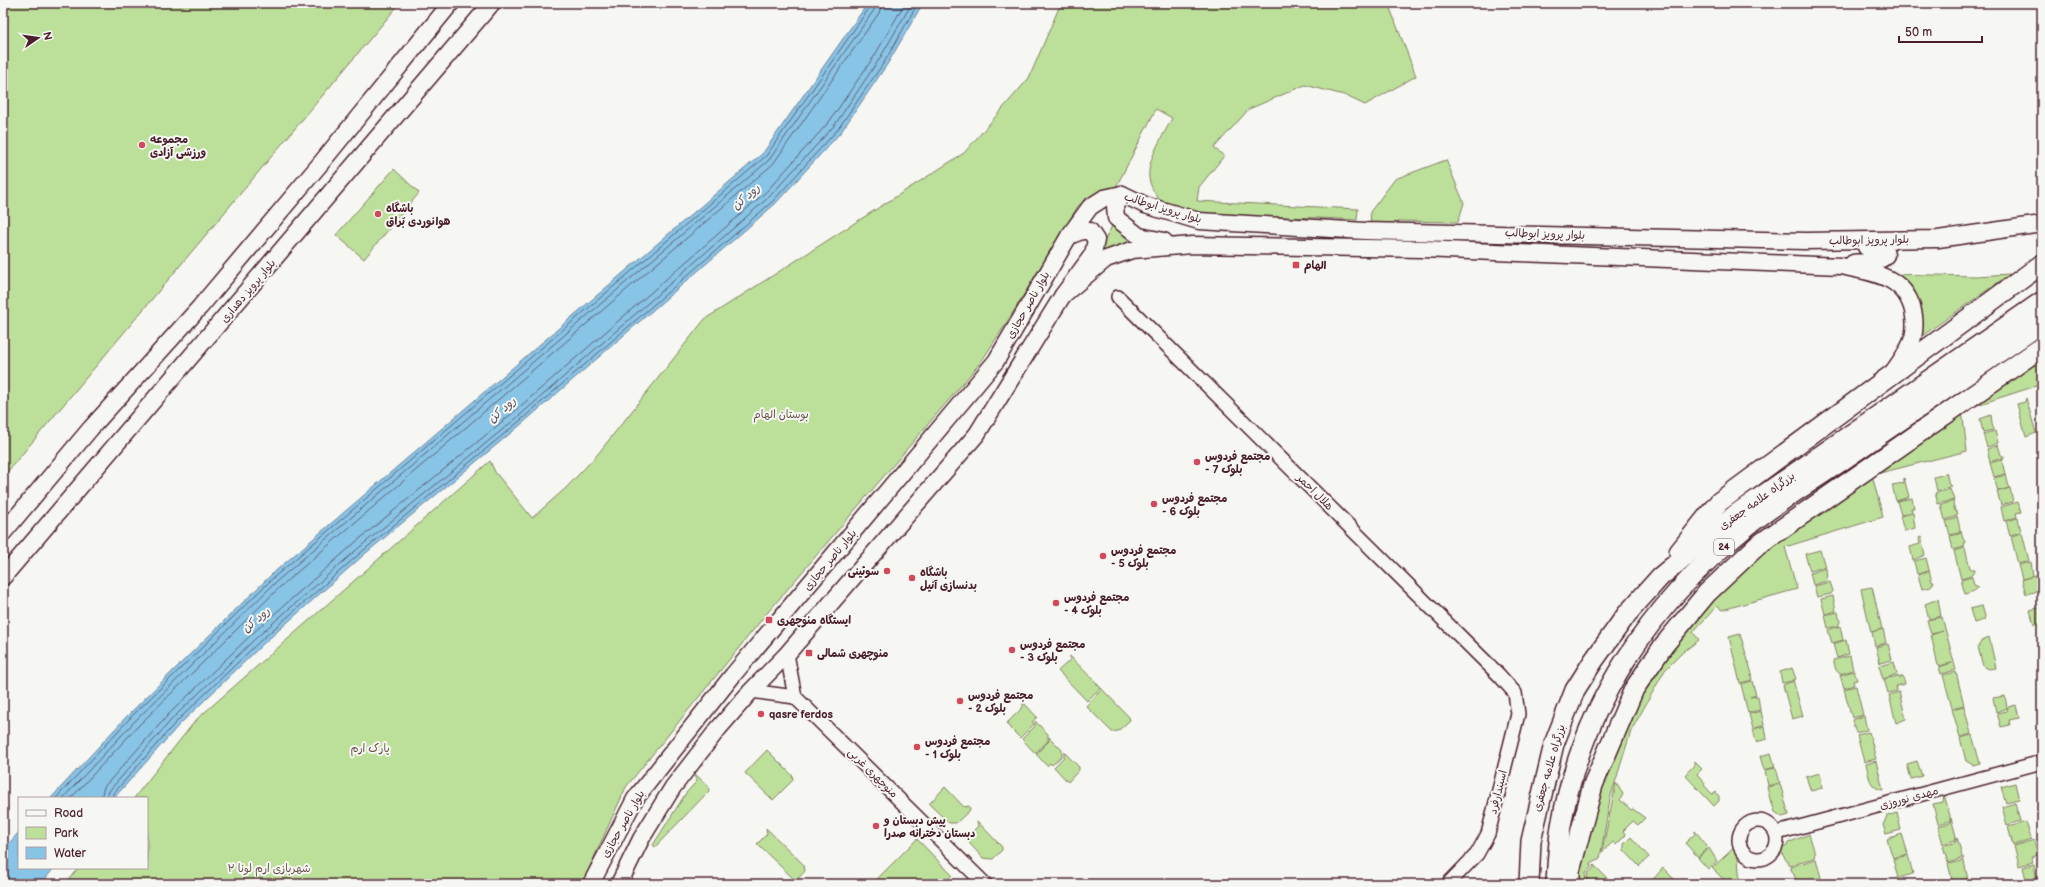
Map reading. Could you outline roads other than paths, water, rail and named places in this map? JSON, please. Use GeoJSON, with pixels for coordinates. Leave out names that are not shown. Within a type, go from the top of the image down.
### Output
{"type":"FeatureCollection","features":[{"type":"Feature","properties":{"kind":"highway"},"geometry":{"type":"LineString","coordinates":[[1660,577],[1696,529],[1719,502],[2042,264]]}},
{"type":"Feature","properties":{"kind":"highway","name":"بزرگراه علامه جعفری"},"geometry":{"type":"LineString","coordinates":[[1528,884],[1531,841],[1554,744],[1572,698],[1594,660],[1627,614],[1660,577],[1736,514],[2041,302]]}},
{"type":"Feature","properties":{"kind":"highway","name":"بزرگراه علامه جعفری"},"geometry":{"type":"LineString","coordinates":[[1556,884],[1561,827],[1571,778],[1591,721],[1618,670],[1647,627],[1686,582],[1746,526],[2042,323]]}},
{"type":"Feature","properties":{"kind":"highway"},"geometry":{"type":"LineString","coordinates":[[1570,884],[1570,871],[1593,785],[1634,689],[1664,645],[1708,592],[1757,546],[2042,347]]}},
{"type":"Feature","properties":{"kind":"main road"},"geometry":{"type":"LineString","coordinates":[[3,533],[92,428],[200,307],[321,164],[451,3]]}},
{"type":"Feature","properties":{"kind":"main road","name":"بلوار پرویز دهداری"},"geometry":{"type":"LineString","coordinates":[[3,577],[492,3]]}},
{"type":"Feature","properties":{"kind":"main road"},"geometry":{"type":"LineString","coordinates":[[1122,194],[1115,206],[1116,218],[1124,226],[1139,236],[1150,240],[1192,245]]}},
{"type":"Feature","properties":{"kind":"main road","name":"بلوار پرویز ابوطالب"},"geometry":{"type":"LineString","coordinates":[[1069,236],[1090,207],[1104,198],[1122,194],[1146,205],[1200,221],[1365,231],[1805,241],[1938,239],[2042,224]]}},
{"type":"Feature","properties":{"kind":"main road"},"geometry":{"type":"LineString","coordinates":[[1063,294],[1093,254],[1096,240],[1090,231],[1082,231],[1069,236]]}},
{"type":"Feature","properties":{"kind":"main road","name":"بلوار ناصر حجازی"},"geometry":{"type":"LineString","coordinates":[[591,884],[635,800],[733,675],[996,362],[1069,236]]}},
{"type":"Feature","properties":{"kind":"main road"},"geometry":{"type":"LineString","coordinates":[[1805,241],[1857,247],[1882,247],[1885,250],[1886,255],[1880,260],[1842,266]]}},
{"type":"Feature","properties":{"kind":"main road","name":"بلوار پرویز ابوطالب"},"geometry":{"type":"LineString","coordinates":[[1063,294],[1106,259],[1132,250],[1192,245],[1422,249],[1842,266],[1877,274],[1889,279],[1904,291],[1910,300],[1915,324],[1914,333],[1911,344],[1889,378]]}},
{"type":"Feature","properties":{"kind":"main road","name":"بلوار ناصر حجازی"},"geometry":{"type":"LineString","coordinates":[[619,884],[641,839],[673,787],[751,691],[787,654],[977,434],[1063,294]]}},
{"type":"Feature","properties":{"kind":"street","name":"هلال احمر"},"geometry":{"type":"LineString","coordinates":[[1118,297],[1511,687]]}},
{"type":"Feature","properties":{"kind":"street"},"geometry":{"type":"LineString","coordinates":[[751,691],[795,697],[787,654]]}},
{"type":"Feature","properties":{"kind":"street","name":"اسپندارفرد"},"geometry":{"type":"LineString","coordinates":[[1448,884],[1477,854],[1488,834],[1518,714],[1517,700],[1511,687]]}},
{"type":"Feature","properties":{"kind":"street","name":"منوچهری غربی"},"geometry":{"type":"LineString","coordinates":[[795,697],[985,884]]}},
{"type":"Feature","properties":{"kind":"street","name":"مهدی نوروزی"},"geometry":{"type":"LineString","coordinates":[[1777,833],[2042,762]]}},
{"type":"Feature","properties":{"kind":"water","name":"رود کن"},"geometry":{"type":"Polygon","coordinates":[[[868,3],[923,3],[888,63],[841,132],[775,204],[524,422],[366,553],[263,644],[180,724],[115,797],[52,797],[128,715],[271,575],[763,153],[868,3]]]}},
{"type":"Feature","properties":{"kind":"water"},"geometry":{"type":"Polygon","coordinates":[[[18,833],[18,869],[53,869],[41,884],[3,884],[3,850],[18,833]]]}},
{"type":"Feature","properties":{"kind":"place","name":"مجموعه ورزشی آزادی"},"geometry":{"type":"Point","coordinates":[142,145]}},
{"type":"Feature","properties":{"kind":"place","name":"باشگاه هوانوردی بُراق"},"geometry":{"type":"Point","coordinates":[378,214]}},
{"type":"Feature","properties":{"kind":"place","name":"الهام"},"geometry":{"type":"Point","coordinates":[1296,265]}},
{"type":"Feature","properties":{"kind":"place","name":"مجتمع فردوس - بلوک 7"},"geometry":{"type":"Point","coordinates":[1197,462]}},
{"type":"Feature","properties":{"kind":"place","name":"مجتمع فردوس - بلوک 6"},"geometry":{"type":"Point","coordinates":[1154,504]}},
{"type":"Feature","properties":{"kind":"place","name":"مجتمع فردوس - بلوک 5"},"geometry":{"type":"Point","coordinates":[1103,556]}},
{"type":"Feature","properties":{"kind":"place","name":"سوئینی"},"geometry":{"type":"Point","coordinates":[887,571]}},
{"type":"Feature","properties":{"kind":"place","name":"باشگاه بدنسازی آنیل"},"geometry":{"type":"Point","coordinates":[912,578]}},
{"type":"Feature","properties":{"kind":"place","name":"مجتمع فردوس - بلوک 4"},"geometry":{"type":"Point","coordinates":[1056,603]}},
{"type":"Feature","properties":{"kind":"place","name":"ایستگاه منوچهری"},"geometry":{"type":"Point","coordinates":[769,620]}},
{"type":"Feature","properties":{"kind":"place","name":"مجتمع فردوس - بلوک 3"},"geometry":{"type":"Point","coordinates":[1012,650]}},
{"type":"Feature","properties":{"kind":"place","name":"منوچهری شمالی"},"geometry":{"type":"Point","coordinates":[809,653]}},
{"type":"Feature","properties":{"kind":"place","name":"مجتمع فردوس - بلوک 2"},"geometry":{"type":"Point","coordinates":[960,701]}},
{"type":"Feature","properties":{"kind":"place","name":"qasre ferdos"},"geometry":{"type":"Point","coordinates":[761,714]}},
{"type":"Feature","properties":{"kind":"place","name":"مجتمع فردوس - بلوک 1"},"geometry":{"type":"Point","coordinates":[917,747]}},
{"type":"Feature","properties":{"kind":"place","name":"پیش دبستان و دبستان دخترانه صدرا"},"geometry":{"type":"Point","coordinates":[876,826]}},
{"type":"Feature","properties":{"kind":"park label","name":"بوستان الهام"},"geometry":{"type":"Point","coordinates":[781,414]}},
{"type":"Feature","properties":{"kind":"park label","name":"پارک ارم"},"geometry":{"type":"Point","coordinates":[370,748]}},
{"type":"Feature","properties":{"kind":"park label","name":"شهربازی ارم لونا ۲"},"geometry":{"type":"Point","coordinates":[269,868]}}]}
